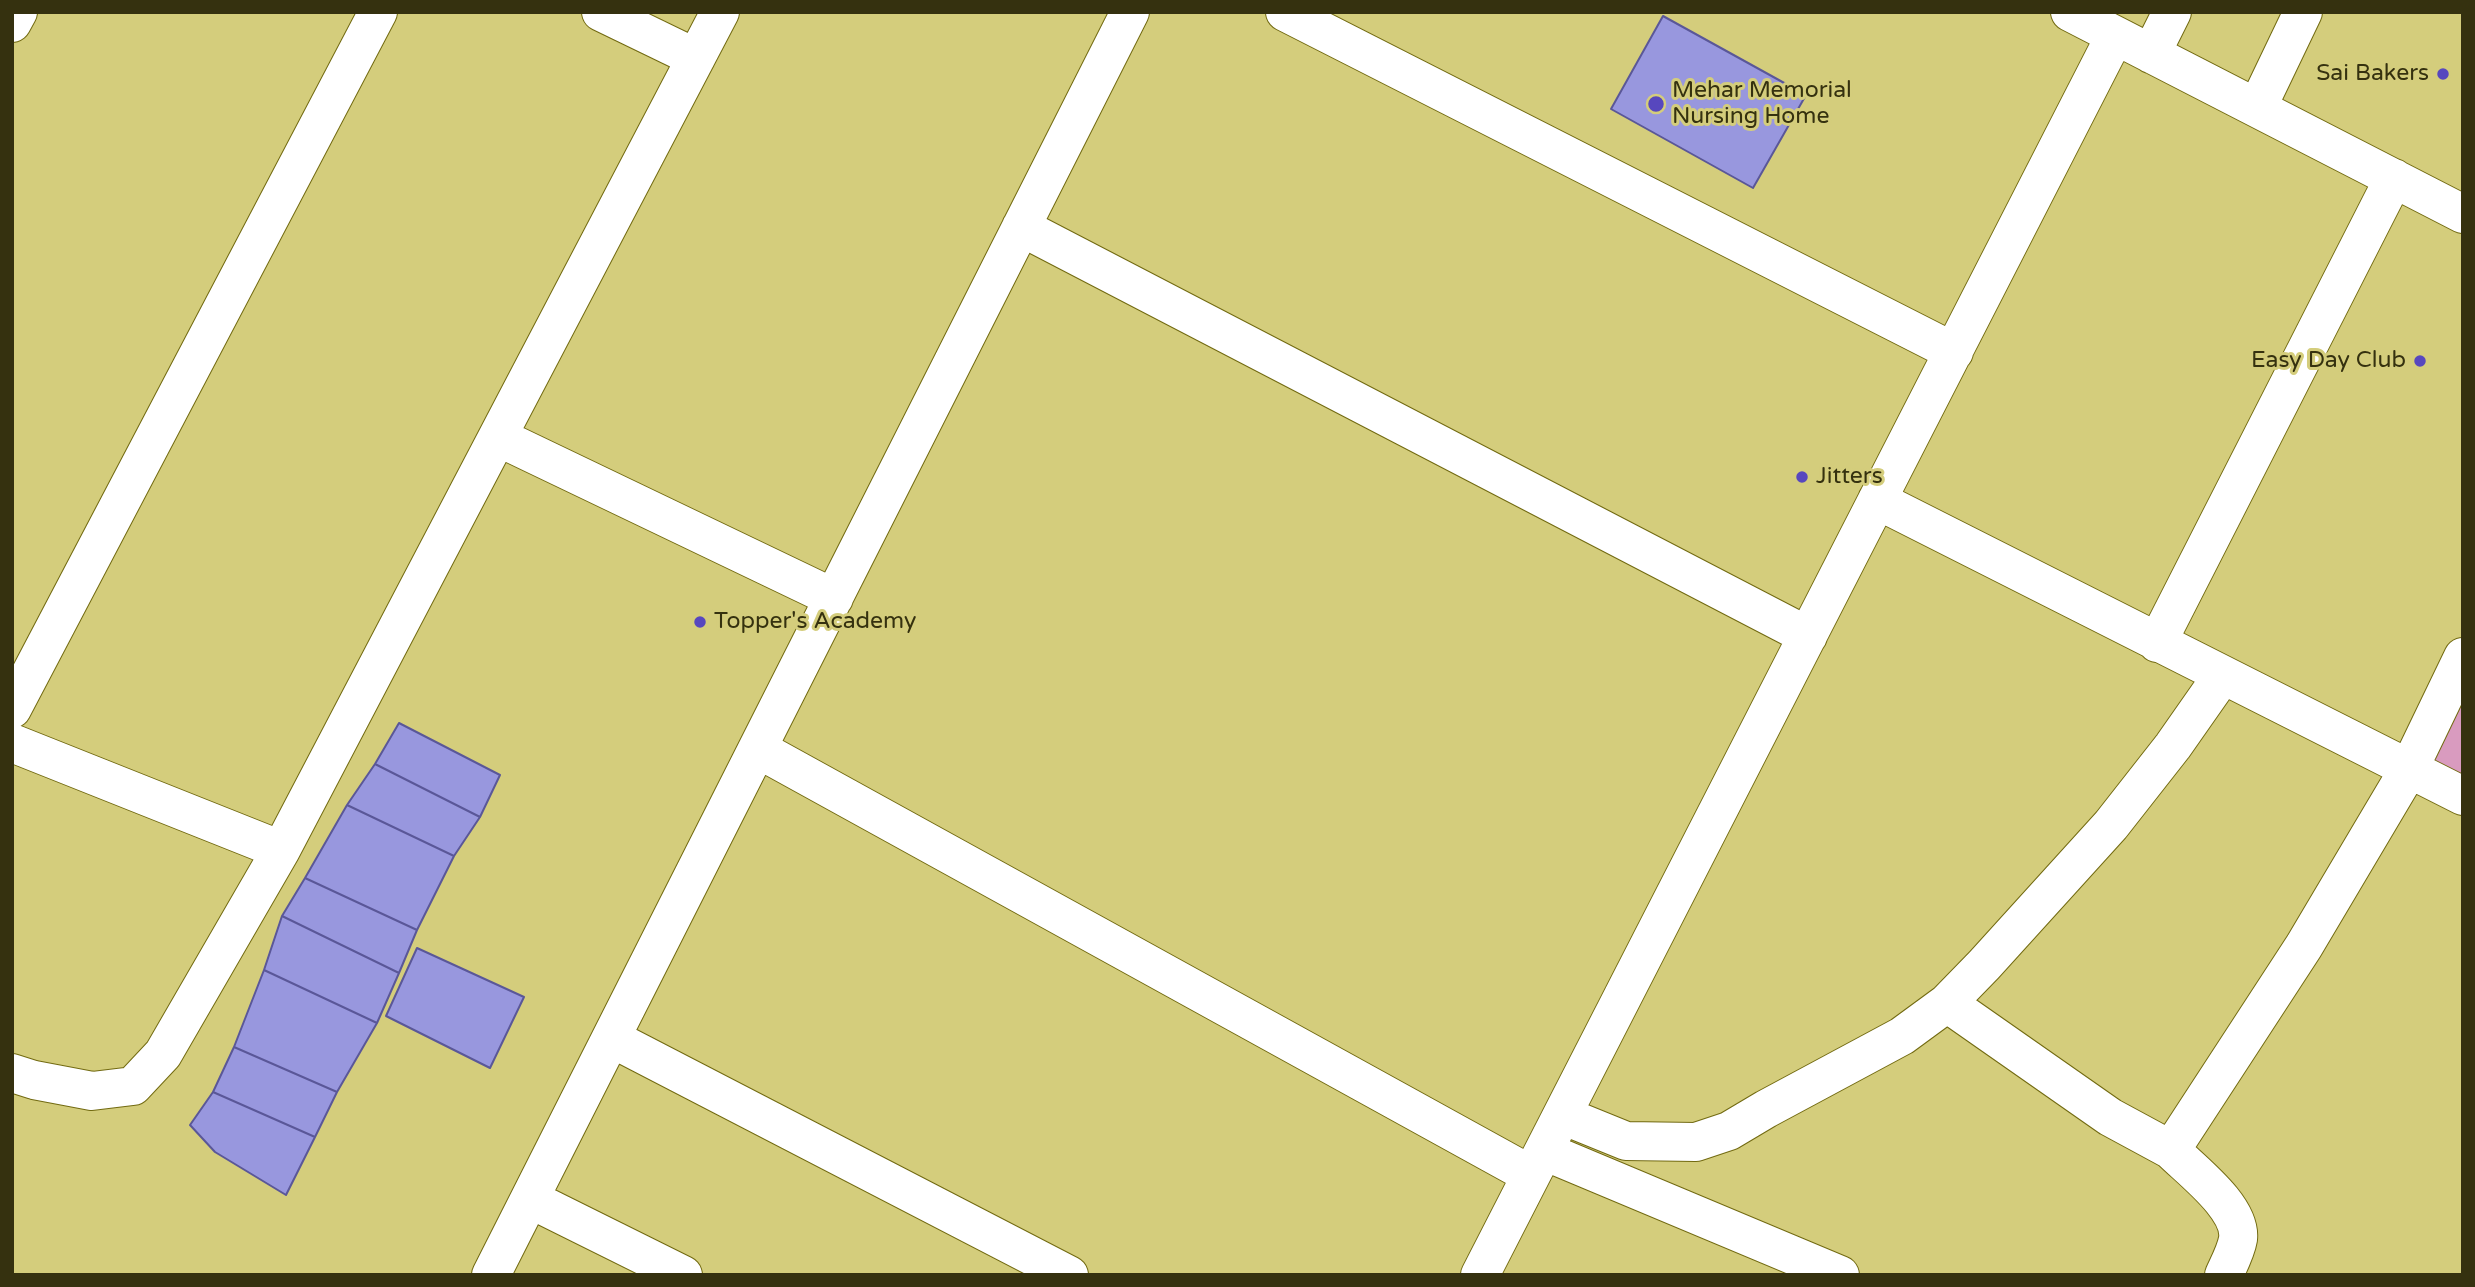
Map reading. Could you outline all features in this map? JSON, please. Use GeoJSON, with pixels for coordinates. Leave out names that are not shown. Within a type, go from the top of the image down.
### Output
{"type":"FeatureCollection","features":[{"type":"Feature","properties":{"kind":"street"},"geometry":{"type":"LineString","coordinates":[[12,23],[18,12]]}},
{"type":"Feature","properties":{"kind":"street"},"geometry":{"type":"LineString","coordinates":[[12,709],[378,12]]}},
{"type":"Feature","properties":{"kind":"street"},"geometry":{"type":"LineString","coordinates":[[601,12],[696,58]]}},
{"type":"Feature","properties":{"kind":"street"},"geometry":{"type":"LineString","coordinates":[[12,1073],[92,1091],[133,1086],[163,1054],[281,850],[720,12]]}},
{"type":"Feature","properties":{"kind":"street"},"geometry":{"type":"LineString","coordinates":[[491,1275],[1130,12]]}},
{"type":"Feature","properties":{"kind":"street"},"geometry":{"type":"LineString","coordinates":[[1285,12],[1954,352]]}},
{"type":"Feature","properties":{"kind":"street"},"geometry":{"type":"LineString","coordinates":[[2070,12],[2463,214]]}},
{"type":"Feature","properties":{"kind":"street"},"geometry":{"type":"LineString","coordinates":[[2151,54],[2172,12]]}},
{"type":"Feature","properties":{"kind":"street"},"geometry":{"type":"LineString","coordinates":[[2256,108],[2303,12]]}},
{"type":"Feature","properties":{"kind":"street"},"geometry":{"type":"LineString","coordinates":[[1480,1275],[2115,36]]}},
{"type":"Feature","properties":{"kind":"street"},"geometry":{"type":"LineString","coordinates":[[2157,643],[2394,178]]}},
{"type":"Feature","properties":{"kind":"street"},"geometry":{"type":"LineString","coordinates":[[1021,227],[1808,636]]}},
{"type":"Feature","properties":{"kind":"street"},"geometry":{"type":"LineString","coordinates":[[498,437],[834,598]]}},
{"type":"Feature","properties":{"kind":"street"},"geometry":{"type":"LineString","coordinates":[[1877,500],[2463,796]]}},
{"type":"Feature","properties":{"kind":"street"},"geometry":{"type":"LineString","coordinates":[[2171,1150],[2304,946],[2409,769],[2463,657]]}},
{"type":"Feature","properties":{"kind":"street"},"geometry":{"type":"LineString","coordinates":[[1562,1115],[1626,1141],[1696,1142],[1728,1131],[1902,1036],[1947,1003],[2111,825],[2173,746],[2222,676]]}},
{"type":"Feature","properties":{"kind":"street"},"geometry":{"type":"LineString","coordinates":[[12,743],[281,850]]}},
{"type":"Feature","properties":{"kind":"street"},"geometry":{"type":"LineString","coordinates":[[758,749],[1537,1163],[1840,1275]]}},
{"type":"Feature","properties":{"kind":"street"},"geometry":{"type":"LineString","coordinates":[[1947,1003],[2110,1117],[2171,1150],[2222,1200],[2236,1219],[2238,1239],[2224,1275]]}},
{"type":"Feature","properties":{"kind":"street"},"geometry":{"type":"LineString","coordinates":[[611,1038],[1069,1275]]}},
{"type":"Feature","properties":{"kind":"street"},"geometry":{"type":"LineString","coordinates":[[530,1199],[682,1275]]}},
{"type":"Feature","properties":{"kind":"shaded area"},"geometry":{"type":"Polygon","coordinates":[[[2463,692],[2463,776],[2430,758],[2463,692]]]}},
{"type":"Feature","properties":{"kind":"building"},"geometry":{"type":"Polygon","coordinates":[[[1663,16],[1806,95],[1753,188],[1611,109],[1663,16]]]}},
{"type":"Feature","properties":{"kind":"building"},"geometry":{"type":"Polygon","coordinates":[[[399,723],[500,775],[480,817],[375,764],[399,723]]]}},
{"type":"Feature","properties":{"kind":"building"},"geometry":{"type":"Polygon","coordinates":[[[375,764],[480,817],[454,856],[347,805],[375,764]]]}},
{"type":"Feature","properties":{"kind":"building"},"geometry":{"type":"Polygon","coordinates":[[[347,805],[454,856],[417,930],[305,878],[347,805]]]}},
{"type":"Feature","properties":{"kind":"building"},"geometry":{"type":"Polygon","coordinates":[[[305,878],[417,930],[399,973],[282,916],[305,878]]]}},
{"type":"Feature","properties":{"kind":"building"},"geometry":{"type":"Polygon","coordinates":[[[282,916],[399,973],[377,1023],[264,970],[282,916]]]}},
{"type":"Feature","properties":{"kind":"building"},"geometry":{"type":"Polygon","coordinates":[[[417,948],[524,997],[490,1068],[386,1016],[417,948]]]}},
{"type":"Feature","properties":{"kind":"building"},"geometry":{"type":"Polygon","coordinates":[[[264,970],[377,1023],[337,1092],[234,1047],[264,970]]]}},
{"type":"Feature","properties":{"kind":"building"},"geometry":{"type":"Polygon","coordinates":[[[234,1047],[337,1092],[315,1137],[213,1092],[234,1047]]]}},
{"type":"Feature","properties":{"kind":"building"},"geometry":{"type":"Polygon","coordinates":[[[213,1092],[315,1137],[286,1195],[215,1152],[190,1125],[213,1092]]]}},
{"type":"Feature","properties":{"kind":"place","name":"Sai Bakers"},"geometry":{"type":"Point","coordinates":[2443,74]}},
{"type":"Feature","properties":{"kind":"place","name":"Mehar Memorial Nursing Home"},"geometry":{"type":"Point","coordinates":[1656,104]}},
{"type":"Feature","properties":{"kind":"place","name":"Easy Day Club"},"geometry":{"type":"Point","coordinates":[2420,361]}},
{"type":"Feature","properties":{"kind":"place","name":"Jitters"},"geometry":{"type":"Point","coordinates":[1802,477]}},
{"type":"Feature","properties":{"kind":"place","name":"Topper's Academy"},"geometry":{"type":"Point","coordinates":[700,622]}}]}
